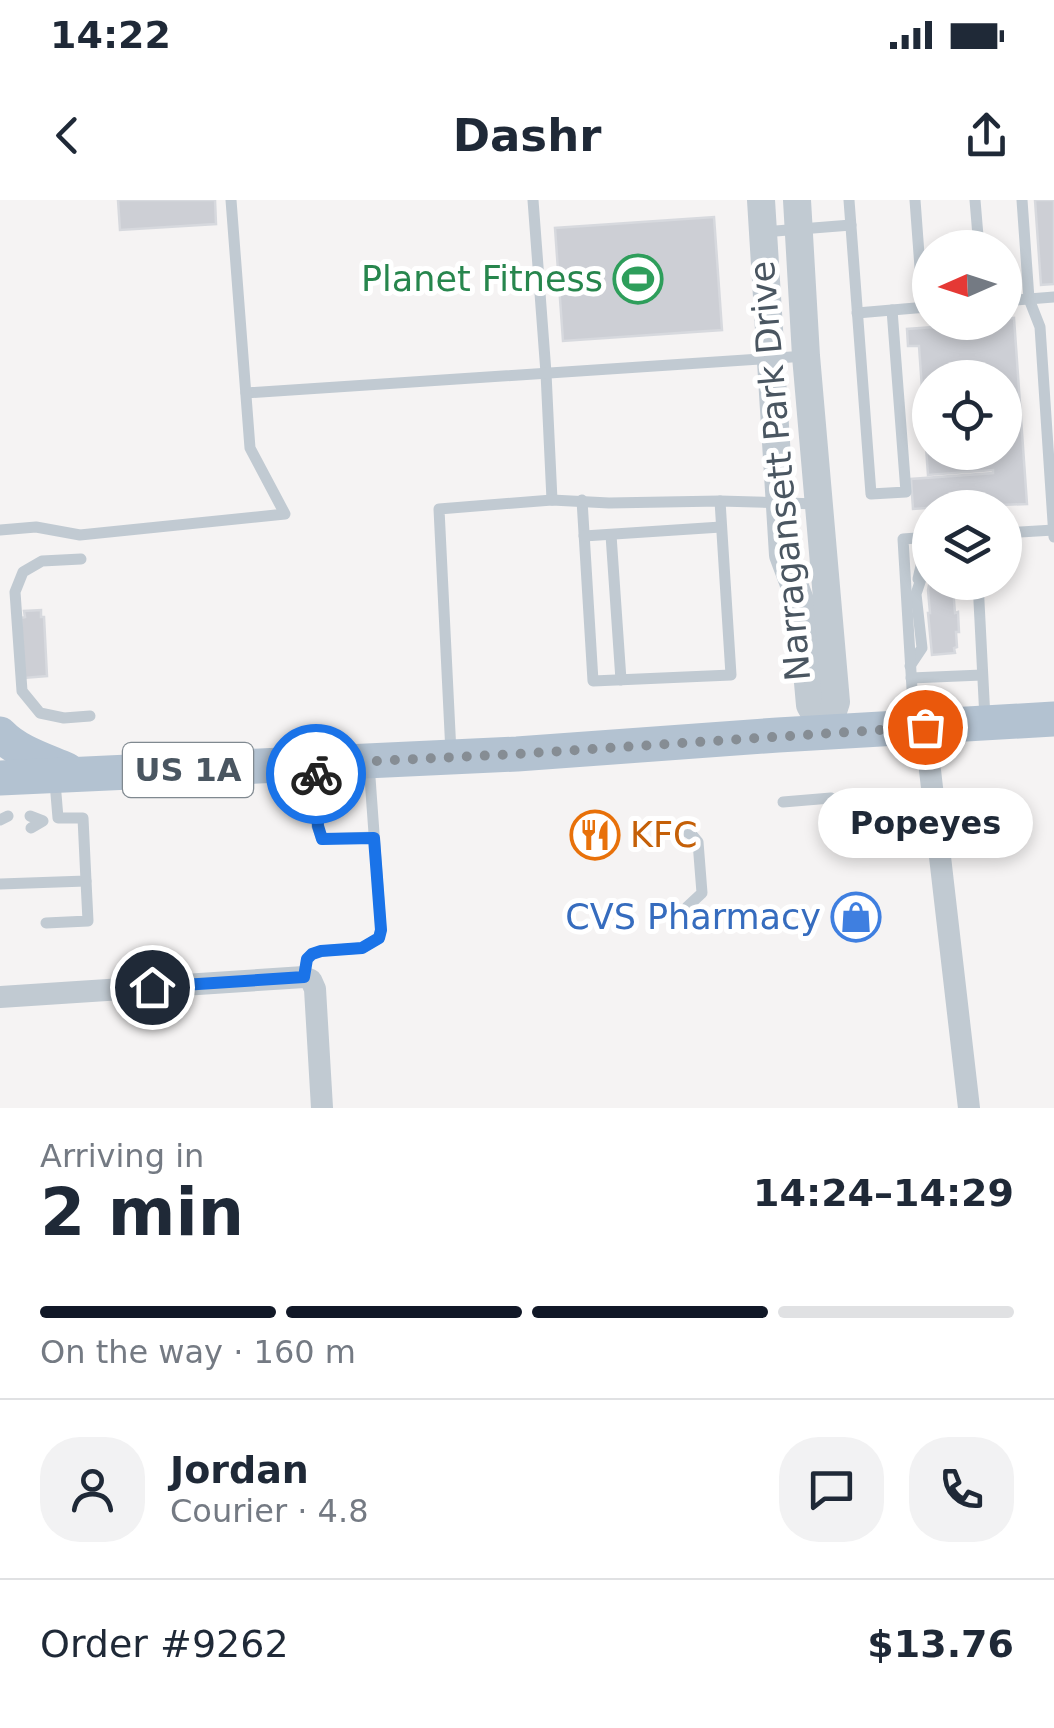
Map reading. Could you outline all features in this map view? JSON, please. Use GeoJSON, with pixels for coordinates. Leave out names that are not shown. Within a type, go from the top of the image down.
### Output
{"type":"FeatureCollection","features":[{"type":"Feature","properties":{"kind":"main road","name":"US 1A"},"geometry":{"type":"LineString","coordinates":[[0,778],[451,758],[1054,719]]}},
{"type":"Feature","properties":{"kind":"main road"},"geometry":{"type":"LineString","coordinates":[[0,734],[7,742],[65,775]]}},
{"type":"Feature","properties":{"kind":"street","name":"Narragansett Park Drive"},"geometry":{"type":"LineString","coordinates":[[761,200],[783,555],[801,602],[810,704],[826,733]]}},
{"type":"Feature","properties":{"kind":"street","name":"Narragansett Park Drive"},"geometry":{"type":"LineString","coordinates":[[798,214],[806,356],[836,702],[826,733]]}},
{"type":"Feature","properties":{"kind":"street"},"geometry":{"type":"LineString","coordinates":[[920,727],[970,1108]]}},
{"type":"Feature","properties":{"kind":"street"},"geometry":{"type":"LineString","coordinates":[[0,997],[308,979],[315,989],[322,1108]]}},
{"type":"Feature","properties":{"kind":"lane"},"geometry":{"type":"LineString","coordinates":[[0,530],[36,527],[80,535],[285,514],[250,448],[232,200]]}},
{"type":"Feature","properties":{"kind":"lane"},"geometry":{"type":"LineString","coordinates":[[533,200],[552,500]]}},
{"type":"Feature","properties":{"kind":"lane"},"geometry":{"type":"LineString","coordinates":[[849,200],[871,494],[906,492],[892,310]]}},
{"type":"Feature","properties":{"kind":"lane"},"geometry":{"type":"LineString","coordinates":[[915,200],[918,230]]}},
{"type":"Feature","properties":{"kind":"lane"},"geometry":{"type":"LineString","coordinates":[[975,200],[978,230]]}},
{"type":"Feature","properties":{"kind":"lane"},"geometry":{"type":"LineString","coordinates":[[1022,200],[1029,299],[1040,327],[1053,530],[1022,531]]}},
{"type":"Feature","properties":{"kind":"lane"},"geometry":{"type":"LineString","coordinates":[[763,232],[798,214],[851,224]]}},
{"type":"Feature","properties":{"kind":"lane"},"geometry":{"type":"LineString","coordinates":[[1022,300],[1054,297]]}},
{"type":"Feature","properties":{"kind":"lane"},"geometry":{"type":"LineString","coordinates":[[857,313],[912,308]]}},
{"type":"Feature","properties":{"kind":"lane"},"geometry":{"type":"LineString","coordinates":[[246,394],[806,356]]}},
{"type":"Feature","properties":{"kind":"lane"},"geometry":{"type":"LineString","coordinates":[[451,758],[439,509],[552,500],[818,504]]}},
{"type":"Feature","properties":{"kind":"lane"},"geometry":{"type":"LineString","coordinates":[[582,500],[594,682],[732,675],[720,501]]}},
{"type":"Feature","properties":{"kind":"lane"},"geometry":{"type":"LineString","coordinates":[[584,536],[722,527]]}},
{"type":"Feature","properties":{"kind":"lane"},"geometry":{"type":"LineString","coordinates":[[611,534],[621,680]]}},
{"type":"Feature","properties":{"kind":"lane"},"geometry":{"type":"LineString","coordinates":[[912,538],[903,539],[910,672],[920,727]]}},
{"type":"Feature","properties":{"kind":"lane"},"geometry":{"type":"LineString","coordinates":[[81,558],[42,561],[23,572],[15,592],[22,691],[40,712],[64,718],[90,716]]}},
{"type":"Feature","properties":{"kind":"lane"},"geometry":{"type":"LineString","coordinates":[[910,672],[922,648],[917,600]]}},
{"type":"Feature","properties":{"kind":"lane"},"geometry":{"type":"LineString","coordinates":[[979,600],[985,723]]}},
{"type":"Feature","properties":{"kind":"lane"},"geometry":{"type":"LineString","coordinates":[[910,672],[982,675]]}},
{"type":"Feature","properties":{"kind":"lane"},"geometry":{"type":"LineString","coordinates":[[308,979],[307,959],[312,954],[362,948],[379,938],[369,762]]}},
{"type":"Feature","properties":{"kind":"lane"},"geometry":{"type":"LineString","coordinates":[[315,764],[322,839],[374,838]]}},
{"type":"Feature","properties":{"kind":"lane"},"geometry":{"type":"LineString","coordinates":[[58,818],[65,775]]}},
{"type":"Feature","properties":{"kind":"lane"},"geometry":{"type":"LineString","coordinates":[[783,802],[831,798]]}},
{"type":"Feature","properties":{"kind":"lane"},"geometry":{"type":"LineString","coordinates":[[30,822],[83,818],[88,921],[46,923]]}},
{"type":"Feature","properties":{"kind":"lane"},"geometry":{"type":"LineString","coordinates":[[678,826],[693,836],[700,849],[702,894],[687,907]]}},
{"type":"Feature","properties":{"kind":"lane"},"geometry":{"type":"LineString","coordinates":[[0,884],[86,880]]}},
{"type":"Feature","properties":{"kind":"building"},"geometry":{"type":"Polygon","coordinates":[[[118,200],[215,200],[216,224],[120,230],[118,200]]]}},
{"type":"Feature","properties":{"kind":"building"},"geometry":{"type":"Polygon","coordinates":[[[1035,200],[1054,200],[1054,284],[1041,285],[1035,200]]]}},
{"type":"Feature","properties":{"kind":"building","name":"Planet Fitness"},"geometry":{"type":"Polygon","coordinates":[[[714,217],[722,330],[563,341],[555,228],[714,217]]]}},
{"type":"Feature","properties":{"kind":"building"},"geometry":{"type":"Polygon","coordinates":[[[907,329],[912,329],[912,340],[1016,340],[1017,360],[920,360],[919,346],[908,346],[907,329]]]}},
{"type":"Feature","properties":{"kind":"building"},"geometry":{"type":"Polygon","coordinates":[[[1022,432],[1027,504],[1022,504],[1022,490],[912,490],[912,494],[911,479],[1022,470],[1022,432]]]}},
{"type":"Feature","properties":{"kind":"building"},"geometry":{"type":"Polygon","coordinates":[[[928,470],[993,470],[928,475],[928,470]]]}},
{"type":"Feature","properties":{"kind":"building"},"geometry":{"type":"Polygon","coordinates":[[[929,600],[954,600],[959,632],[955,653],[932,655],[929,600]]]}},
{"type":"Feature","properties":{"kind":"building"},"geometry":{"type":"Polygon","coordinates":[[[41,610],[47,676],[24,678],[21,618],[25,617],[24,611],[41,610]]]}},
{"type":"Feature","properties":{"kind":"way so far"},"geometry":{"type":"LineString","coordinates":[[316,774],[315,764],[925,727]]}},
{"type":"Feature","properties":{"kind":"place","name":"Planet Fitness"},"geometry":{"type":"Point","coordinates":[638,279]}},
{"type":"Feature","properties":{"kind":"place","name":"Popeyes"},"geometry":{"type":"Point","coordinates":[925,727]}},
{"type":"Feature","properties":{"kind":"place","name":"KFC"},"geometry":{"type":"Point","coordinates":[595,835]}},
{"type":"Feature","properties":{"kind":"place","name":"CVS Pharmacy"},"geometry":{"type":"Point","coordinates":[856,917]}},
{"type":"Feature","properties":{"kind":"route"},"geometry":{"type":"LineString","coordinates":[[152,987],[304,977],[307,959],[312,954],[362,948],[379,938],[374,838],[322,839],[316,774]]}}]}
